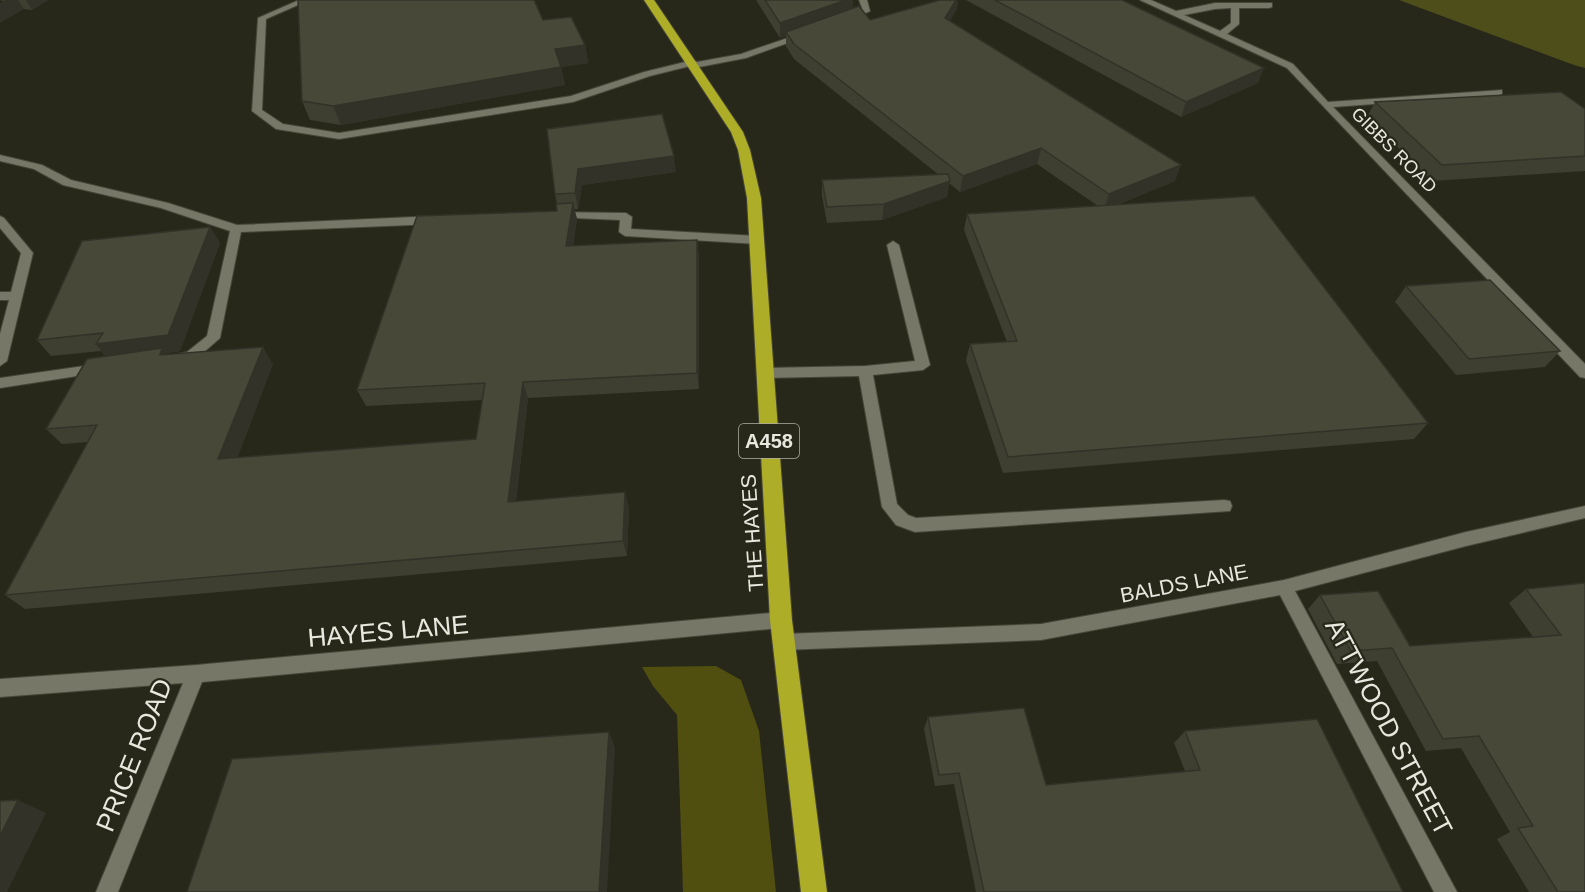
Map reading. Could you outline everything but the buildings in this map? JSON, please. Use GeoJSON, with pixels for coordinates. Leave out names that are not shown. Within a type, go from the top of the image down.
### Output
{"type":"FeatureCollection","features":[{"type":"Feature","properties":{"kind":"highway","name":"THE HAYES"},"geometry":{"type":"LineString","coordinates":[[654,7],[736,132],[744,150],[754,198],[781,620],[814,892]]}},
{"type":"Feature","properties":{"kind":"street"},"geometry":{"type":"LineString","coordinates":[[314,0],[296,3],[262,18],[257,111],[280,127],[339,135],[573,99],[647,74],[743,56],[816,31]]}},
{"type":"Feature","properties":{"kind":"street"},"geometry":{"type":"LineString","coordinates":[[837,23],[865,12],[867,9],[864,0]]}},
{"type":"Feature","properties":{"kind":"street","name":"GIBBS ROAD"},"geometry":{"type":"LineString","coordinates":[[1144,0],[1290,66],[1585,373]]}},
{"type":"Feature","properties":{"kind":"street"},"geometry":{"type":"LineString","coordinates":[[1175,14],[1235,5],[1269,5]]}},
{"type":"Feature","properties":{"kind":"street"},"geometry":{"type":"LineString","coordinates":[[1221,35],[1234,24],[1235,5]]}},
{"type":"Feature","properties":{"kind":"street"},"geometry":{"type":"LineString","coordinates":[[1325,105],[1498,92]]}},
{"type":"Feature","properties":{"kind":"street"},"geometry":{"type":"LineString","coordinates":[[0,158],[38,167],[67,183],[164,205],[236,229],[449,219]]}},
{"type":"Feature","properties":{"kind":"street"},"geometry":{"type":"LineString","coordinates":[[544,215],[580,214],[626,217],[625,231],[758,240]]}},
{"type":"Feature","properties":{"kind":"street"},"geometry":{"type":"LineString","coordinates":[[0,220],[27,253],[0,361]]}},
{"type":"Feature","properties":{"kind":"street"},"geometry":{"type":"LineString","coordinates":[[167,359],[191,356],[213,338],[236,229]]}},
{"type":"Feature","properties":{"kind":"street"},"geometry":{"type":"LineString","coordinates":[[764,373],[865,371],[923,365],[893,245]]}},
{"type":"Feature","properties":{"kind":"street"},"geometry":{"type":"LineString","coordinates":[[0,296],[16,296]]}},
{"type":"Feature","properties":{"kind":"street"},"geometry":{"type":"LineString","coordinates":[[0,383],[110,368]]}},
{"type":"Feature","properties":{"kind":"street"},"geometry":{"type":"LineString","coordinates":[[865,371],[890,507],[902,520],[915,525],[1224,506]]}},
{"type":"Feature","properties":{"kind":"street","name":"BALDS LANE"},"geometry":{"type":"LineString","coordinates":[[783,642],[1041,632],[1284,587],[1466,539],[1585,512]]}},
{"type":"Feature","properties":{"kind":"street","name":"ATTWOOD STREET"},"geometry":{"type":"LineString","coordinates":[[1284,587],[1446,892]]}},
{"type":"Feature","properties":{"kind":"street","name":"HAYES LANE"},"geometry":{"type":"LineString","coordinates":[[0,688],[196,674],[781,620]]}},
{"type":"Feature","properties":{"kind":"street","name":"PRICE ROAD"},"geometry":{"type":"LineString","coordinates":[[107,892],[196,674]]}},
{"type":"Feature","properties":{"kind":"shaded area"},"geometry":{"type":"Polygon","coordinates":[[[1399,0],[1585,0],[1585,68],[1574,65],[1399,0]]]}},
{"type":"Feature","properties":{"kind":"shaded area"},"geometry":{"type":"Polygon","coordinates":[[[716,666],[741,680],[759,731],[776,892],[683,892],[677,715],[653,686],[642,667],[716,666]]]}}]}
